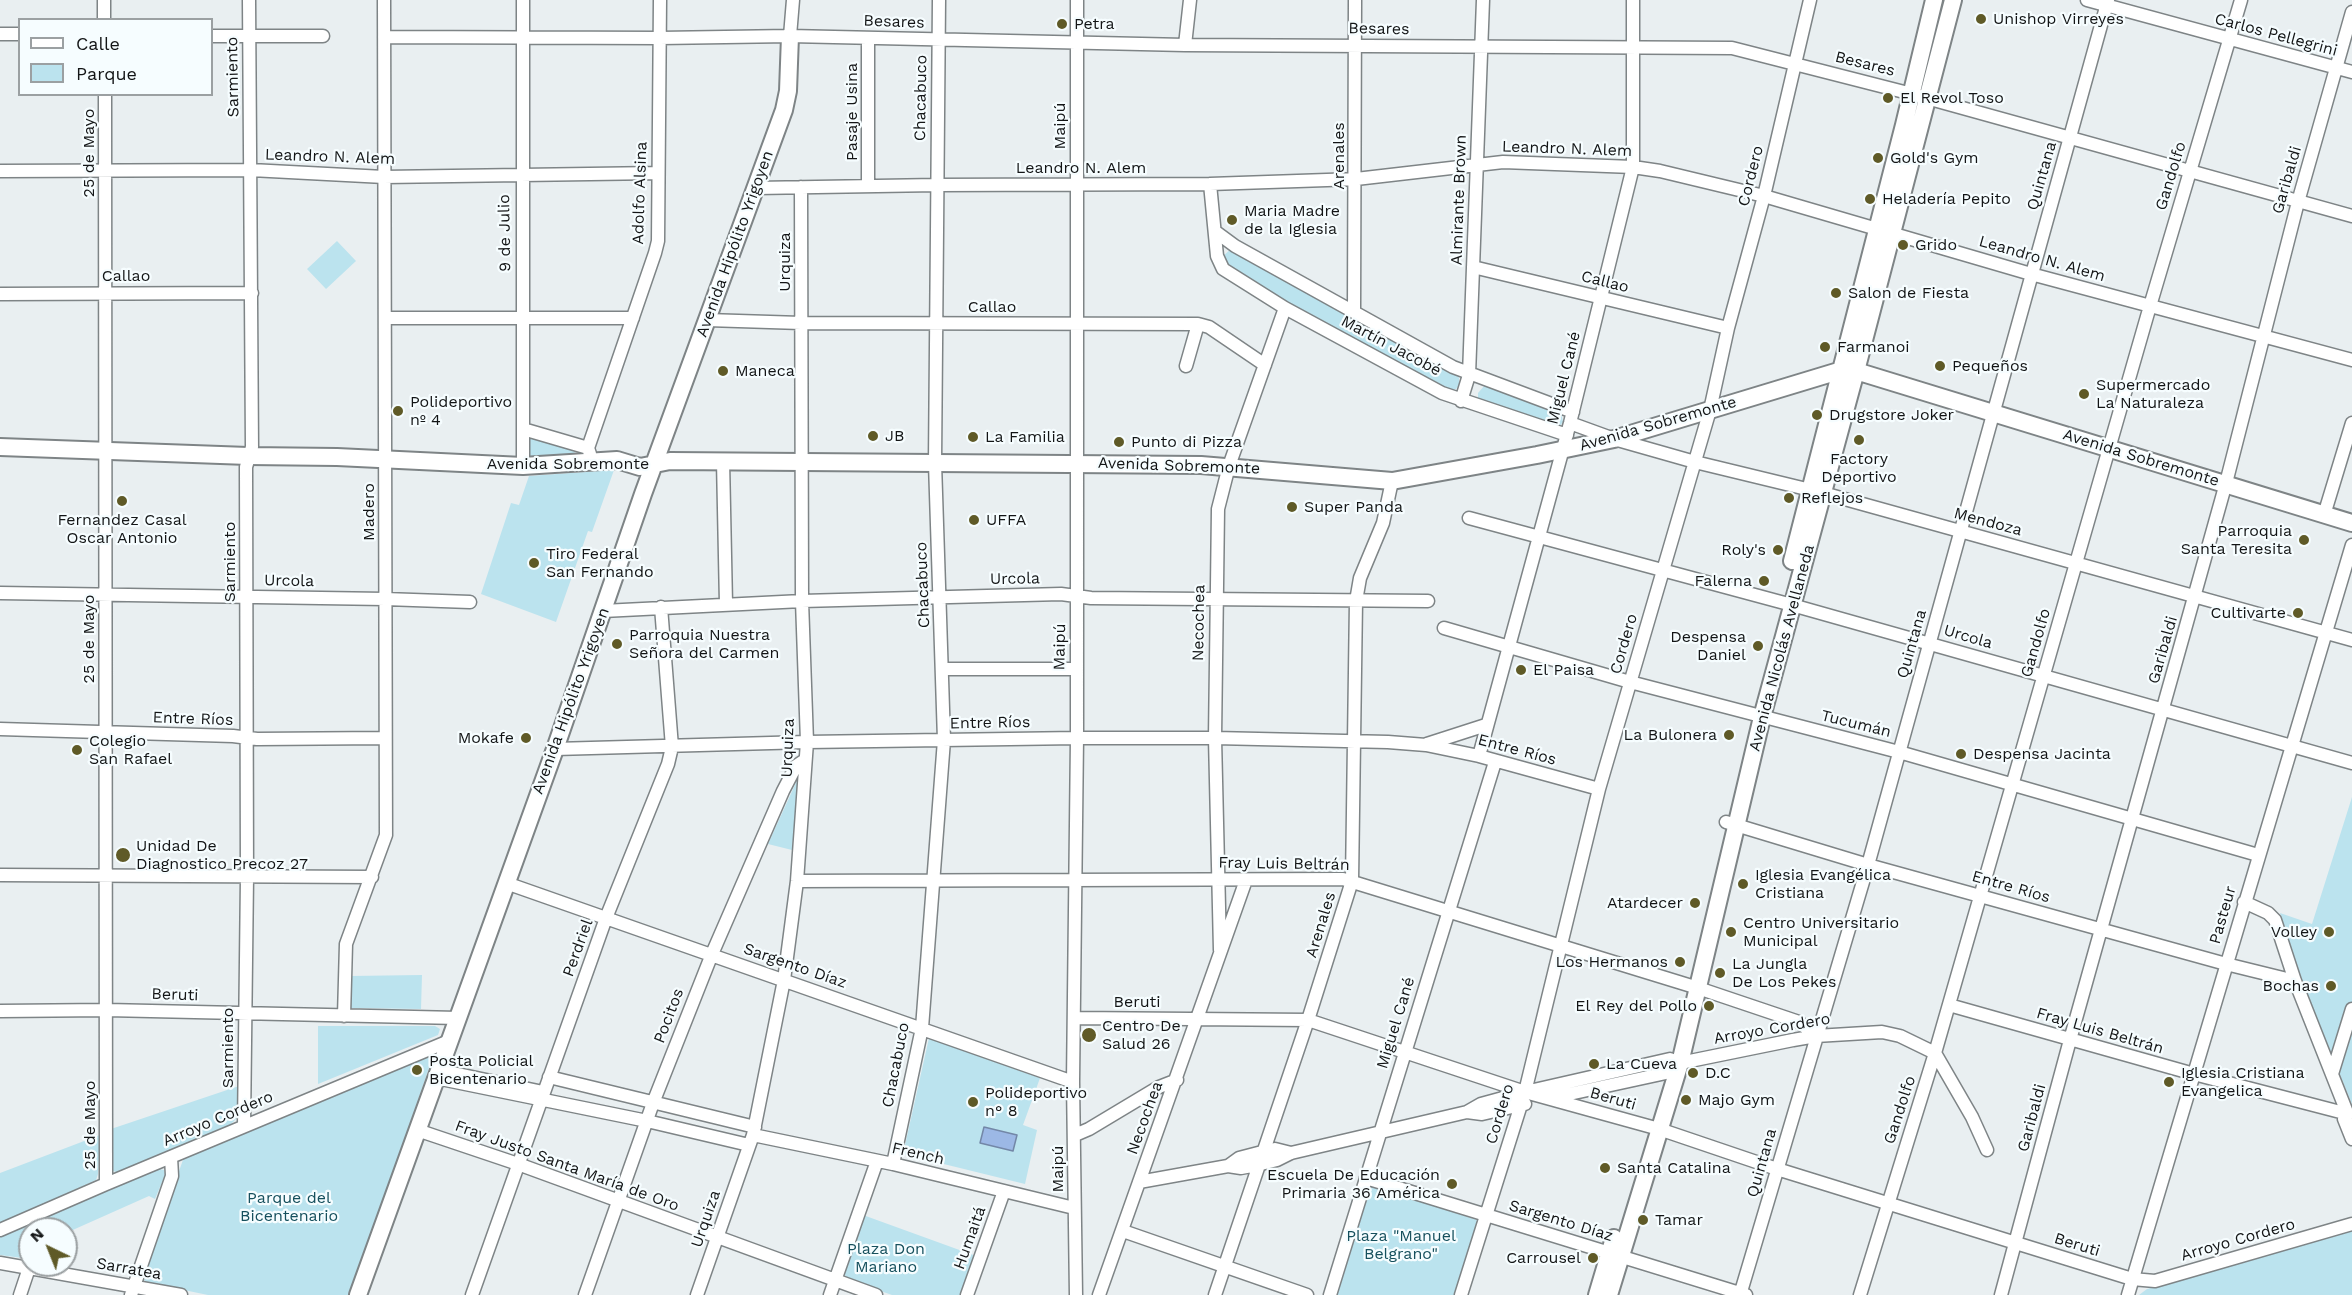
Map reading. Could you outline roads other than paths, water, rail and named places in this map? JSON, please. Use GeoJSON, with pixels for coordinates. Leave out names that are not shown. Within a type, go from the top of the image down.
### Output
{"type":"FeatureCollection","features":[{"type":"Feature","properties":{"kind":"main road","name":"Avenida Nicolás Avellaneda"},"geometry":{"type":"LineString","coordinates":[[1920,96],[1934,0]]}},
{"type":"Feature","properties":{"kind":"main road","name":"Avenida Nicolás Avellaneda"},"geometry":{"type":"LineString","coordinates":[[1597,1295],[1615,1255],[1672,1065],[1693,987],[1757,716],[1920,96],[1953,0]]}},
{"type":"Feature","properties":{"kind":"main road","name":"Avenida Hipólito Yrigoyen"},"geometry":{"type":"LineString","coordinates":[[358,1295],[756,188],[788,91],[790,36]]}},
{"type":"Feature","properties":{"kind":"main road","name":"Avenida Sobremonte"},"geometry":{"type":"LineString","coordinates":[[0,447],[385,459],[523,466],[591,455],[640,467],[655,464],[723,461],[1229,466],[1392,481],[1568,430],[1614,439],[1849,370],[2352,523]]}},
{"type":"Feature","properties":{"kind":"main road","name":"Avenida Nicolás Avellaneda"},"geometry":{"type":"LineString","coordinates":[[1609,1295],[1615,1255]]}},
{"type":"Feature","properties":{"kind":"street"},"geometry":{"type":"LineString","coordinates":[[104,0],[104,18]]}},
{"type":"Feature","properties":{"kind":"street","name":"Sarmiento"},"geometry":{"type":"LineString","coordinates":[[244,1126],[247,877],[246,467],[252,447],[249,0]]}},
{"type":"Feature","properties":{"kind":"street","name":"Madero"},"geometry":{"type":"LineString","coordinates":[[344,1016],[346,944],[386,834],[384,0]]}},
{"type":"Feature","properties":{"kind":"street","name":"9 de Julio"},"geometry":{"type":"LineString","coordinates":[[523,0],[521,174],[523,466]]}},
{"type":"Feature","properties":{"kind":"street","name":"Adolfo Alsina"},"geometry":{"type":"LineString","coordinates":[[591,455],[658,241],[660,0]]}},
{"type":"Feature","properties":{"kind":"street","name":"Avenida Hipólito Yrigoyen"},"geometry":{"type":"LineString","coordinates":[[790,36],[793,0]]}},
{"type":"Feature","properties":{"kind":"street","name":"Chacabuco"},"geometry":{"type":"LineString","coordinates":[[893,1164],[922,1028],[944,740],[935,463],[939,0]]}},
{"type":"Feature","properties":{"kind":"street","name":"Maipú"},"geometry":{"type":"LineString","coordinates":[[1076,1295],[1073,1082],[1077,738],[1077,0]]}},
{"type":"Feature","properties":{"kind":"street"},"geometry":{"type":"LineString","coordinates":[[1185,45],[1190,0]]}},
{"type":"Feature","properties":{"kind":"street","name":"Arenales"},"geometry":{"type":"LineString","coordinates":[[1354,312],[1355,0]]}},
{"type":"Feature","properties":{"kind":"street","name":"Almirante Brown"},"geometry":{"type":"LineString","coordinates":[[1461,401],[1469,375],[1483,0]]}},
{"type":"Feature","properties":{"kind":"street","name":"Miguel Cané"},"geometry":{"type":"LineString","coordinates":[[1479,756],[1568,430],[1633,167],[1633,0]]}},
{"type":"Feature","properties":{"kind":"street","name":"Cordero"},"geometry":{"type":"LineString","coordinates":[[1461,1295],[1525,1092],[1599,789],[1710,410],[1728,328],[1764,196],[1810,0]]}},
{"type":"Feature","properties":{"kind":"street","name":"Carlos Pellegrini"},"geometry":{"type":"LineString","coordinates":[[2087,0],[2107,3],[2229,40],[2352,72]]}},
{"type":"Feature","properties":{"kind":"street","name":"Gandolfo"},"geometry":{"type":"LineString","coordinates":[[1860,1295],[1935,1053],[2150,306],[2241,0]]}},
{"type":"Feature","properties":{"kind":"street","name":"Quintana"},"geometry":{"type":"LineString","coordinates":[[1742,1294],[1868,865],[2107,3]]}},
{"type":"Feature","properties":{"kind":"street","name":"Garibaldi"},"geometry":{"type":"LineString","coordinates":[[2001,1295],[2070,1040],[2195,597],[2298,202],[2352,12]]}},
{"type":"Feature","properties":{"kind":"street"},"geometry":{"type":"LineString","coordinates":[[0,34],[18,34]]}},
{"type":"Feature","properties":{"kind":"street"},"geometry":{"type":"LineString","coordinates":[[213,36],[323,36]]}},
{"type":"Feature","properties":{"kind":"street","name":"Besares"},"geometry":{"type":"LineString","coordinates":[[384,37],[790,36],[1185,45],[1732,48],[1920,96],[2352,216]]}},
{"type":"Feature","properties":{"kind":"street","name":"Pasaje Usina"},"geometry":{"type":"LineString","coordinates":[[868,38],[868,186]]}},
{"type":"Feature","properties":{"kind":"street","name":"25 de Mayo"},"geometry":{"type":"LineString","coordinates":[[105,96],[106,1184]]}},
{"type":"Feature","properties":{"kind":"street","name":"Leandro N. Alem"},"geometry":{"type":"LineString","coordinates":[[756,188],[1210,184],[1356,179],[1478,163],[1503,162],[1633,167],[1660,171],[1764,196],[2031,274],[2352,360]]}},
{"type":"Feature","properties":{"kind":"street","name":"Leandro N. Alem"},"geometry":{"type":"LineString","coordinates":[[0,171],[251,170],[384,177],[658,173]]}},
{"type":"Feature","properties":{"kind":"street"},"geometry":{"type":"LineString","coordinates":[[1210,184],[1217,255]]}},
{"type":"Feature","properties":{"kind":"street","name":"Urquiza"},"geometry":{"type":"LineString","coordinates":[[697,1295],[752,1136],[784,980],[796,881],[807,742],[802,600],[801,188]]}},
{"type":"Feature","properties":{"kind":"street"},"geometry":{"type":"LineString","coordinates":[[1216,232],[1235,246]]}},
{"type":"Feature","properties":{"kind":"street"},"geometry":{"type":"LineString","coordinates":[[1217,255],[1224,248],[1235,246]]}},
{"type":"Feature","properties":{"kind":"street","name":"Martín Jacobé"},"geometry":{"type":"LineString","coordinates":[[1235,246],[1568,430]]}},
{"type":"Feature","properties":{"kind":"street","name":"Martín Jacobé"},"geometry":{"type":"LineString","coordinates":[[1217,255],[1222,269],[1285,308],[1442,393],[1461,401],[1568,430]]}},
{"type":"Feature","properties":{"kind":"street","name":"Callao"},"geometry":{"type":"LineString","coordinates":[[1473,267],[1728,328]]}},
{"type":"Feature","properties":{"kind":"street","name":"Callao"},"geometry":{"type":"LineString","coordinates":[[0,294],[105,292],[252,294]]}},
{"type":"Feature","properties":{"kind":"street","name":"Necochea"},"geometry":{"type":"LineString","coordinates":[[1220,951],[1215,738],[1218,509],[1229,466],[1285,308]]}},
{"type":"Feature","properties":{"kind":"street"},"geometry":{"type":"LineString","coordinates":[[386,318],[633,318]]}},
{"type":"Feature","properties":{"kind":"street","name":"Callao"},"geometry":{"type":"LineString","coordinates":[[708,320],[1198,324],[1209,327],[1265,366]]}},
{"type":"Feature","properties":{"kind":"street"},"geometry":{"type":"LineString","coordinates":[[1186,366],[1198,324]]}},
{"type":"Feature","properties":{"kind":"street"},"geometry":{"type":"LineString","coordinates":[[2324,515],[2352,423]]}},
{"type":"Feature","properties":{"kind":"street"},"geometry":{"type":"LineString","coordinates":[[523,429],[591,455]]}},
{"type":"Feature","properties":{"kind":"street","name":"Mendoza"},"geometry":{"type":"LineString","coordinates":[[1568,430],[1614,439],[1817,492],[2077,562],[2352,640]]}},
{"type":"Feature","properties":{"kind":"street"},"geometry":{"type":"LineString","coordinates":[[723,461],[726,604]]}},
{"type":"Feature","properties":{"kind":"street","name":"Arenales"},"geometry":{"type":"LineString","coordinates":[[1215,1295],[1257,1165],[1308,1020],[1352,881],[1356,601],[1360,578],[1383,523],[1392,481]]}},
{"type":"Feature","properties":{"kind":"street","name":"Urcola"},"geometry":{"type":"LineString","coordinates":[[1469,518],[1930,643],[2352,763]]}},
{"type":"Feature","properties":{"kind":"street","name":"Pasteur"},"geometry":{"type":"LineString","coordinates":[[2128,1295],[2352,545]]}},
{"type":"Feature","properties":{"kind":"street","name":"Urcola"},"geometry":{"type":"LineString","coordinates":[[0,593],[470,602]]}},
{"type":"Feature","properties":{"kind":"street","name":"Urcola"},"geometry":{"type":"LineString","coordinates":[[603,611],[802,600],[1061,594],[1077,597],[1216,600],[1428,601]]}},
{"type":"Feature","properties":{"kind":"street","name":"Perdriel"},"geometry":{"type":"LineString","coordinates":[[472,1295],[606,918],[668,764],[672,747],[661,607]]}},
{"type":"Feature","properties":{"kind":"street","name":"Tucumán"},"geometry":{"type":"LineString","coordinates":[[1444,628],[1630,682],[1899,752],[2258,855]]}},
{"type":"Feature","properties":{"kind":"street"},"geometry":{"type":"LineString","coordinates":[[942,669],[1076,669]]}},
{"type":"Feature","properties":{"kind":"street","name":"Entre Ríos"},"geometry":{"type":"LineString","coordinates":[[1426,745],[1486,725]]}},
{"type":"Feature","properties":{"kind":"street","name":"Entre Ríos"},"geometry":{"type":"LineString","coordinates":[[0,729],[247,738],[385,738]]}},
{"type":"Feature","properties":{"kind":"street","name":"Entre Ríos"},"geometry":{"type":"LineString","coordinates":[[555,749],[1077,738],[1354,741],[1426,745],[1479,756],[1494,762],[1599,789]]}},
{"type":"Feature","properties":{"kind":"street","name":"Pocitos"},"geometry":{"type":"LineString","coordinates":[[585,1295],[653,1103],[712,954],[783,791],[796,766],[805,760]]}},
{"type":"Feature","properties":{"kind":"street","name":"Miguel Cané"},"geometry":{"type":"LineString","coordinates":[[1330,1295],[1494,762]]}},
{"type":"Feature","properties":{"kind":"street","name":"Entre Ríos"},"geometry":{"type":"LineString","coordinates":[[1731,824],[1868,865],[2291,980]]}},
{"type":"Feature","properties":{"kind":"street"},"geometry":{"type":"LineString","coordinates":[[0,875],[372,877]]}},
{"type":"Feature","properties":{"kind":"street","name":"Fray Luis Beltrán"},"geometry":{"type":"LineString","coordinates":[[796,881],[1343,879],[1799,1022],[1816,1036]]}},
{"type":"Feature","properties":{"kind":"street","name":"Necochea"},"geometry":{"type":"LineString","coordinates":[[1099,1295],[1246,880]]}},
{"type":"Feature","properties":{"kind":"street","name":"Sargento Díaz"},"geometry":{"type":"LineString","coordinates":[[506,883],[1073,1082]]}},
{"type":"Feature","properties":{"kind":"street"},"geometry":{"type":"LineString","coordinates":[[2244,902],[2268,912],[2276,920],[2291,980],[2347,1117],[2352,1139]]}},
{"type":"Feature","properties":{"kind":"street","name":"Fray Luis Beltrán"},"geometry":{"type":"LineString","coordinates":[[1949,1005],[2347,1117]]}},
{"type":"Feature","properties":{"kind":"street"},"geometry":{"type":"LineString","coordinates":[[2331,1078],[2352,1009]]}},
{"type":"Feature","properties":{"kind":"street","name":"Beruti"},"geometry":{"type":"LineString","coordinates":[[0,1011],[107,1010],[458,1018]]}},
{"type":"Feature","properties":{"kind":"street","name":"Beruti"},"geometry":{"type":"LineString","coordinates":[[1074,1018],[1308,1020],[1525,1092],[1654,1128],[2132,1279]]}},
{"type":"Feature","properties":{"kind":"street","name":"Arroyo Cordero"},"geometry":{"type":"LineString","coordinates":[[1139,1182],[1228,1166],[1241,1168],[1257,1165],[1291,1153],[1467,1112],[1481,1104],[1525,1092],[1816,1036],[1882,1032],[1900,1036],[1935,1053]]}},
{"type":"Feature","properties":{"kind":"street","name":"Arroyo Cordero"},"geometry":{"type":"LineString","coordinates":[[0,1230],[450,1041]]}},
{"type":"Feature","properties":{"kind":"street"},"geometry":{"type":"LineString","coordinates":[[1935,1053],[1966,1107],[1987,1150]]}},
{"type":"Feature","properties":{"kind":"street","name":"Arroyo Cordero"},"geometry":{"type":"LineString","coordinates":[[1467,1112],[1482,1114],[1549,1099],[1672,1065]]}},
{"type":"Feature","properties":{"kind":"street","name":"French"},"geometry":{"type":"LineString","coordinates":[[437,1074],[647,1121],[752,1136],[893,1164],[1074,1208]]}},
{"type":"Feature","properties":{"kind":"street","name":"French"},"geometry":{"type":"LineString","coordinates":[[549,1077],[653,1103],[752,1136]]}},
{"type":"Feature","properties":{"kind":"street"},"geometry":{"type":"LineString","coordinates":[[1075,1135],[1159,1087],[1177,1080]]}},
{"type":"Feature","properties":{"kind":"street","name":"Fray Justo Santa María de Oro"},"geometry":{"type":"LineString","coordinates":[[417,1130],[518,1164],[876,1295]]}},
{"type":"Feature","properties":{"kind":"street","name":"Arroyo Cordero"},"geometry":{"type":"LineString","coordinates":[[1228,1166],[1239,1158],[1275,1149],[1291,1153]]}},
{"type":"Feature","properties":{"kind":"street"},"geometry":{"type":"LineString","coordinates":[[133,1291],[172,1176],[171,1157]]}},
{"type":"Feature","properties":{"kind":"street"},"geometry":{"type":"LineString","coordinates":[[830,1295],[877,1161]]}},
{"type":"Feature","properties":{"kind":"street","name":"Sargento Díaz"},"geometry":{"type":"LineString","coordinates":[[1366,1178],[1742,1294]]}},
{"type":"Feature","properties":{"kind":"street","name":"Humaitá"},"geometry":{"type":"LineString","coordinates":[[968,1295],[1004,1191]]}},
{"type":"Feature","properties":{"kind":"street","name":"Arroyo Cordero"},"geometry":{"type":"LineString","coordinates":[[2132,1279],[2155,1281],[2352,1224]]}},
{"type":"Feature","properties":{"kind":"street"},"geometry":{"type":"LineString","coordinates":[[1123,1231],[1307,1295]]}},
{"type":"Feature","properties":{"kind":"street","name":"Sarratea"},"geometry":{"type":"LineString","coordinates":[[0,1263],[18,1266]]}},
{"type":"Feature","properties":{"kind":"street"},"geometry":{"type":"LineString","coordinates":[[20,1295],[27,1277]]}},
{"type":"Feature","properties":{"kind":"street","name":"Sarratea"},"geometry":{"type":"LineString","coordinates":[[70,1277],[133,1291],[181,1295]]}},
{"type":"Feature","properties":{"kind":"water"},"geometry":{"type":"Polygon","coordinates":[[[984,1127],[1017,1135],[1013,1151],[980,1143],[984,1127]]]}},
{"type":"Feature","properties":{"kind":"place","name":"Unishop Virreyes"},"geometry":{"type":"Point","coordinates":[1981,19]}},
{"type":"Feature","properties":{"kind":"place","name":"Petra"},"geometry":{"type":"Point","coordinates":[1062,24]}},
{"type":"Feature","properties":{"kind":"place","name":"El Revol Toso"},"geometry":{"type":"Point","coordinates":[1888,98]}},
{"type":"Feature","properties":{"kind":"place","name":"Gold's Gym"},"geometry":{"type":"Point","coordinates":[1878,158]}},
{"type":"Feature","properties":{"kind":"place","name":"Heladería Pepito"},"geometry":{"type":"Point","coordinates":[1870,199]}},
{"type":"Feature","properties":{"kind":"place","name":"Maria Madre de la Iglesia"},"geometry":{"type":"Point","coordinates":[1232,220]}},
{"type":"Feature","properties":{"kind":"place","name":"Grido"},"geometry":{"type":"Point","coordinates":[1903,245]}},
{"type":"Feature","properties":{"kind":"place","name":"Salon de Fiesta"},"geometry":{"type":"Point","coordinates":[1836,293]}},
{"type":"Feature","properties":{"kind":"place","name":"Farmanoi"},"geometry":{"type":"Point","coordinates":[1825,347]}},
{"type":"Feature","properties":{"kind":"place","name":"Pequeños"},"geometry":{"type":"Point","coordinates":[1940,366]}},
{"type":"Feature","properties":{"kind":"place","name":"Maneca"},"geometry":{"type":"Point","coordinates":[723,371]}},
{"type":"Feature","properties":{"kind":"place","name":"Supermercado La Naturaleza"},"geometry":{"type":"Point","coordinates":[2084,394]}},
{"type":"Feature","properties":{"kind":"place","name":"Polideportivo nº 4"},"geometry":{"type":"Point","coordinates":[398,411]}},
{"type":"Feature","properties":{"kind":"place","name":"Drugstore Joker"},"geometry":{"type":"Point","coordinates":[1817,415]}},
{"type":"Feature","properties":{"kind":"place","name":"JB"},"geometry":{"type":"Point","coordinates":[873,436]}},
{"type":"Feature","properties":{"kind":"place","name":"La Familia"},"geometry":{"type":"Point","coordinates":[973,437]}},
{"type":"Feature","properties":{"kind":"place","name":"Factory Deportivo"},"geometry":{"type":"Point","coordinates":[1859,440]}},
{"type":"Feature","properties":{"kind":"place","name":"Punto di Pizza"},"geometry":{"type":"Point","coordinates":[1119,442]}},
{"type":"Feature","properties":{"kind":"place","name":"Reflejos"},"geometry":{"type":"Point","coordinates":[1789,498]}},
{"type":"Feature","properties":{"kind":"place","name":"Fernandez Casal Oscar Antonio"},"geometry":{"type":"Point","coordinates":[122,501]}},
{"type":"Feature","properties":{"kind":"place","name":"Super Panda"},"geometry":{"type":"Point","coordinates":[1292,507]}},
{"type":"Feature","properties":{"kind":"place","name":"UFFA"},"geometry":{"type":"Point","coordinates":[974,520]}},
{"type":"Feature","properties":{"kind":"place","name":"Parroquia Santa Teresita"},"geometry":{"type":"Point","coordinates":[2304,540]}},
{"type":"Feature","properties":{"kind":"place","name":"Roly's"},"geometry":{"type":"Point","coordinates":[1778,550]}},
{"type":"Feature","properties":{"kind":"place","name":"Tiro Federal San Fernando"},"geometry":{"type":"Point","coordinates":[534,563]}},
{"type":"Feature","properties":{"kind":"place","name":"Falerna"},"geometry":{"type":"Point","coordinates":[1764,581]}},
{"type":"Feature","properties":{"kind":"place","name":"Cultivarte"},"geometry":{"type":"Point","coordinates":[2298,613]}},
{"type":"Feature","properties":{"kind":"place","name":"Parroquia Nuestra Señora del Carmen"},"geometry":{"type":"Point","coordinates":[617,644]}},
{"type":"Feature","properties":{"kind":"place","name":"Despensa Daniel"},"geometry":{"type":"Point","coordinates":[1758,646]}},
{"type":"Feature","properties":{"kind":"place","name":"El Paisa"},"geometry":{"type":"Point","coordinates":[1521,670]}},
{"type":"Feature","properties":{"kind":"place","name":"La Bulonera"},"geometry":{"type":"Point","coordinates":[1729,735]}},
{"type":"Feature","properties":{"kind":"place","name":"Mokafe"},"geometry":{"type":"Point","coordinates":[526,738]}},
{"type":"Feature","properties":{"kind":"place","name":"Colegio San Rafael"},"geometry":{"type":"Point","coordinates":[77,750]}},
{"type":"Feature","properties":{"kind":"place","name":"Despensa Jacinta"},"geometry":{"type":"Point","coordinates":[1961,754]}},
{"type":"Feature","properties":{"kind":"place","name":"Unidad De Diagnostico Precoz 27"},"geometry":{"type":"Point","coordinates":[123,855]}},
{"type":"Feature","properties":{"kind":"place","name":"Iglesia Evangélica Cristiana"},"geometry":{"type":"Point","coordinates":[1743,884]}},
{"type":"Feature","properties":{"kind":"place","name":"Atardecer"},"geometry":{"type":"Point","coordinates":[1695,903]}},
{"type":"Feature","properties":{"kind":"place","name":"Centro Universitario Municipal"},"geometry":{"type":"Point","coordinates":[1731,932]}},
{"type":"Feature","properties":{"kind":"place","name":"Volley"},"geometry":{"type":"Point","coordinates":[2329,932]}},
{"type":"Feature","properties":{"kind":"place","name":"Los Hermanos"},"geometry":{"type":"Point","coordinates":[1680,962]}},
{"type":"Feature","properties":{"kind":"place","name":"La Jungla De Los Pekes"},"geometry":{"type":"Point","coordinates":[1720,973]}},
{"type":"Feature","properties":{"kind":"place","name":"Bochas"},"geometry":{"type":"Point","coordinates":[2331,986]}},
{"type":"Feature","properties":{"kind":"place","name":"El Rey del Pollo"},"geometry":{"type":"Point","coordinates":[1709,1006]}},
{"type":"Feature","properties":{"kind":"place","name":"Centro De Salud 26"},"geometry":{"type":"Point","coordinates":[1089,1035]}},
{"type":"Feature","properties":{"kind":"place","name":"La Cueva"},"geometry":{"type":"Point","coordinates":[1594,1064]}},
{"type":"Feature","properties":{"kind":"place","name":"Posta Policial Bicentenario"},"geometry":{"type":"Point","coordinates":[417,1070]}},
{"type":"Feature","properties":{"kind":"place","name":"D.C"},"geometry":{"type":"Point","coordinates":[1693,1073]}},
{"type":"Feature","properties":{"kind":"place","name":"Iglesia Cristiana Evangelica"},"geometry":{"type":"Point","coordinates":[2169,1082]}},
{"type":"Feature","properties":{"kind":"place","name":"Majo Gym"},"geometry":{"type":"Point","coordinates":[1686,1100]}},
{"type":"Feature","properties":{"kind":"place","name":"Polideportivo n° 8"},"geometry":{"type":"Point","coordinates":[973,1102]}},
{"type":"Feature","properties":{"kind":"place","name":"Santa Catalina"},"geometry":{"type":"Point","coordinates":[1605,1168]}},
{"type":"Feature","properties":{"kind":"place","name":"Escuela De Educación Primaria 36 América"},"geometry":{"type":"Point","coordinates":[1452,1184]}},
{"type":"Feature","properties":{"kind":"place","name":"Tamar"},"geometry":{"type":"Point","coordinates":[1643,1220]}},
{"type":"Feature","properties":{"kind":"place","name":"Carrousel"},"geometry":{"type":"Point","coordinates":[1593,1258]}},
{"type":"Feature","properties":{"kind":"park label","name":"Parque del Bicentenario"},"geometry":{"type":"Point","coordinates":[289,1207]}},
{"type":"Feature","properties":{"kind":"park label","name":"Plaza \"Manuel Belgrano\""},"geometry":{"type":"Point","coordinates":[1401,1245]}},
{"type":"Feature","properties":{"kind":"park label","name":"Plaza Don Mariano"},"geometry":{"type":"Point","coordinates":[886,1258]}}]}
